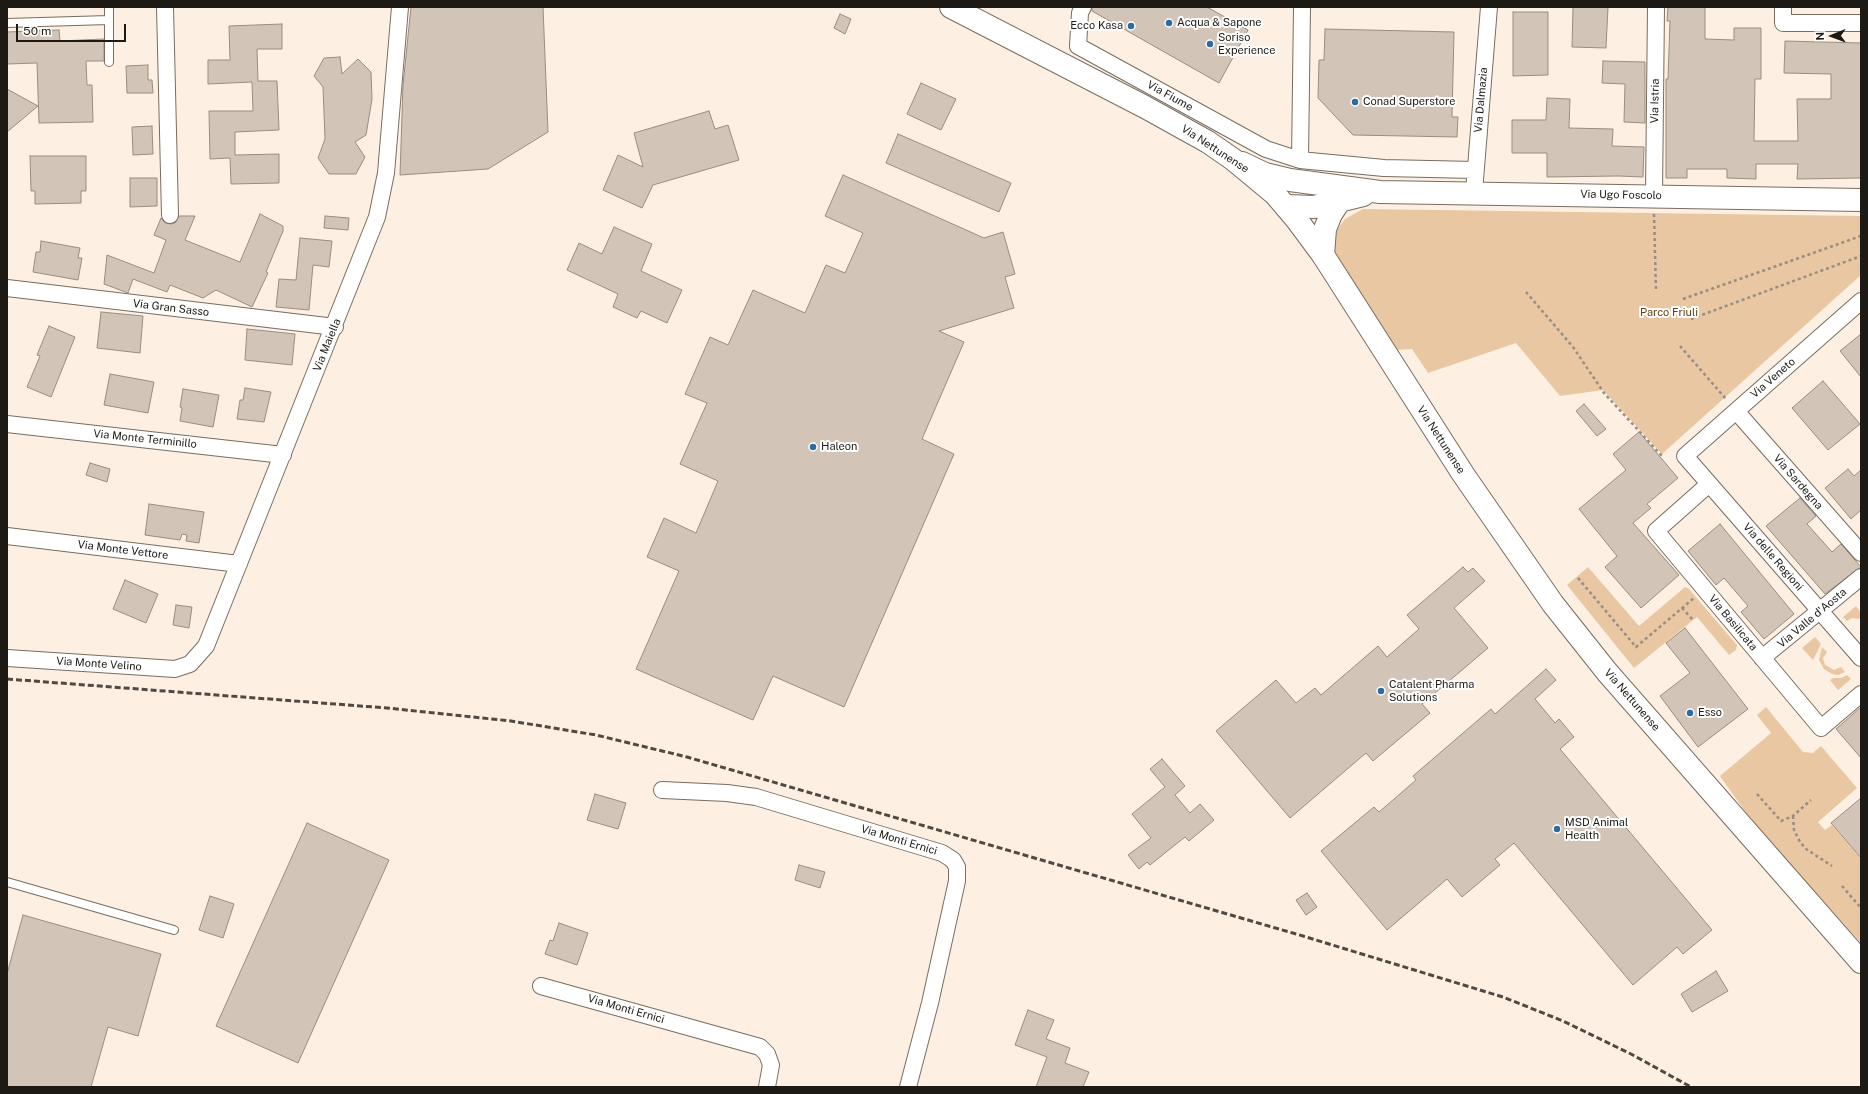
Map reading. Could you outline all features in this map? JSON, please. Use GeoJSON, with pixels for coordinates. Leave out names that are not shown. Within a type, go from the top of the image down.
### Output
{"type":"FeatureCollection","features":[{"type":"Feature","properties":{"kind":"main road","name":"Via Nettunense"},"geometry":{"type":"LineString","coordinates":[[951,7],[1145,107],[1208,142],[1262,182],[1286,206],[1322,255],[1462,474],[1557,610],[1607,672],[1861,962]]}},
{"type":"Feature","properties":{"kind":"main road","name":"Via Ugo Foscolo"},"geometry":{"type":"LineString","coordinates":[[1234,160],[1265,174],[1335,191],[1474,192],[1654,203],[1861,200]]}},
{"type":"Feature","properties":{"kind":"main road","name":"Via Ugo Foscolo"},"geometry":{"type":"LineString","coordinates":[[1286,206],[1314,207],[1335,191]]}},
{"type":"Feature","properties":{"kind":"main road"},"geometry":{"type":"LineString","coordinates":[[1322,255],[1325,229],[1331,214],[1335,191]]}},
{"type":"Feature","properties":{"kind":"street"},"geometry":{"type":"LineString","coordinates":[[165,7],[170,215]]}},
{"type":"Feature","properties":{"kind":"street","name":"Via Maiella"},"geometry":{"type":"LineString","coordinates":[[190,664],[206,646],[372,234],[383,194],[386,173],[400,7]]}},
{"type":"Feature","properties":{"kind":"street","name":"Via Fiume"},"geometry":{"type":"LineString","coordinates":[[1083,7],[1080,14],[1078,46],[1266,148],[1300,160],[1341,165],[1384,168],[1475,170]]}},
{"type":"Feature","properties":{"kind":"street","name":"Via Dalmazia"},"geometry":{"type":"LineString","coordinates":[[1474,192],[1489,7]]}},
{"type":"Feature","properties":{"kind":"street","name":"Via Istria"},"geometry":{"type":"LineString","coordinates":[[1654,203],[1656,7]]}},
{"type":"Feature","properties":{"kind":"street"},"geometry":{"type":"LineString","coordinates":[[1783,7],[1783,24],[1861,23]]}},
{"type":"Feature","properties":{"kind":"street"},"geometry":{"type":"LineString","coordinates":[[1300,160],[1302,9]]}},
{"type":"Feature","properties":{"kind":"street"},"geometry":{"type":"LineString","coordinates":[[1335,191],[1341,165]]}},
{"type":"Feature","properties":{"kind":"street","name":"Via Gran Sasso"},"geometry":{"type":"LineString","coordinates":[[7,288],[335,326]]}},
{"type":"Feature","properties":{"kind":"street","name":"Via Veneto"},"geometry":{"type":"LineString","coordinates":[[1684,456],[1731,405],[1861,301]]}},
{"type":"Feature","properties":{"kind":"street","name":"Via Sardegna"},"geometry":{"type":"LineString","coordinates":[[1731,405],[1861,553]]}},
{"type":"Feature","properties":{"kind":"street","name":"Via Monte Terminillo"},"geometry":{"type":"LineString","coordinates":[[7,424],[283,455]]}},
{"type":"Feature","properties":{"kind":"street","name":"Via delle Regioni"},"geometry":{"type":"LineString","coordinates":[[1684,456],[1861,658]]}},
{"type":"Feature","properties":{"kind":"street","name":"Via Basilicata"},"geometry":{"type":"LineString","coordinates":[[1709,484],[1656,531],[1821,728],[1861,694]]}},
{"type":"Feature","properties":{"kind":"street","name":"Via Monte Vettore"},"geometry":{"type":"LineString","coordinates":[[7,536],[239,564]]}},
{"type":"Feature","properties":{"kind":"street","name":"Via Valle d'Aosta"},"geometry":{"type":"LineString","coordinates":[[1762,658],[1861,576]]}},
{"type":"Feature","properties":{"kind":"street","name":"Via Monte Velino"},"geometry":{"type":"LineString","coordinates":[[7,658],[162,669],[179,668],[190,664]]}},
{"type":"Feature","properties":{"kind":"street","name":"Via Monti Ernici"},"geometry":{"type":"LineString","coordinates":[[662,790],[726,793],[767,800],[942,853],[954,860],[957,867],[957,881],[930,1002],[908,1087]]}},
{"type":"Feature","properties":{"kind":"street","name":"Via Monti Ernici"},"geometry":{"type":"LineString","coordinates":[[541,986],[760,1047],[767,1054],[771,1065],[768,1087]]}},
{"type":"Feature","properties":{"kind":"lane"},"geometry":{"type":"LineString","coordinates":[[109,7],[109,62]]}},
{"type":"Feature","properties":{"kind":"lane"},"geometry":{"type":"LineString","coordinates":[[7,23],[109,20]]}},
{"type":"Feature","properties":{"kind":"lane"},"geometry":{"type":"LineString","coordinates":[[7,882],[174,930]]}},
{"type":"Feature","properties":{"kind":"path"},"geometry":{"type":"LineString","coordinates":[[1654,203],[1656,290]]}},
{"type":"Feature","properties":{"kind":"path"},"geometry":{"type":"LineString","coordinates":[[1682,300],[1861,236]]}},
{"type":"Feature","properties":{"kind":"path"},"geometry":{"type":"LineString","coordinates":[[1691,319],[1861,256]]}},
{"type":"Feature","properties":{"kind":"path"},"geometry":{"type":"LineString","coordinates":[[1526,292],[1573,347],[1604,393],[1662,456]]}},
{"type":"Feature","properties":{"kind":"path"},"geometry":{"type":"LineString","coordinates":[[1680,346],[1731,405]]}},
{"type":"Feature","properties":{"kind":"path"},"geometry":{"type":"LineString","coordinates":[[1578,578],[1636,647],[1697,596]]}},
{"type":"Feature","properties":{"kind":"path"},"geometry":{"type":"LineString","coordinates":[[1682,608],[1693,620]]}},
{"type":"Feature","properties":{"kind":"path"},"geometry":{"type":"LineString","coordinates":[[1757,794],[1781,821],[1793,816],[1811,800]]}},
{"type":"Feature","properties":{"kind":"path"},"geometry":{"type":"LineString","coordinates":[[1793,816],[1794,830],[1800,842],[1806,849],[1832,866]]}},
{"type":"Feature","properties":{"kind":"path"},"geometry":{"type":"LineString","coordinates":[[1842,886],[1861,908]]}},
{"type":"Feature","properties":{"kind":"green space","name":"Parco Friuli"},"geometry":{"type":"Polygon","coordinates":[[[1363,209],[1861,216],[1861,275],[1662,454],[1603,390],[1560,396],[1516,343],[1428,373],[1412,349],[1395,350],[1335,255],[1333,249],[1335,234],[1345,219],[1363,209]]]}},
{"type":"Feature","properties":{"kind":"green space"},"geometry":{"type":"Polygon","coordinates":[[[1588,567],[1639,626],[1685,587],[1689,589],[1737,645],[1736,650],[1729,655],[1697,617],[1634,668],[1567,585],[1588,567]]]}},
{"type":"Feature","properties":{"kind":"green space"},"geometry":{"type":"Polygon","coordinates":[[[1856,606],[1861,613],[1861,619],[1852,618],[1847,621],[1843,617],[1856,606]]]}},
{"type":"Feature","properties":{"kind":"green space"},"geometry":{"type":"Polygon","coordinates":[[[1815,637],[1821,644],[1813,660],[1802,648],[1815,637]]]}},
{"type":"Feature","properties":{"kind":"green space"},"geometry":{"type":"Polygon","coordinates":[[[1822,647],[1827,652],[1823,658],[1825,665],[1834,670],[1841,667],[1845,672],[1838,675],[1832,674],[1824,669],[1819,660],[1822,647]]]}},
{"type":"Feature","properties":{"kind":"green space"},"geometry":{"type":"Polygon","coordinates":[[[1847,675],[1851,679],[1838,690],[1830,680],[1833,678],[1841,678],[1847,675]]]}},
{"type":"Feature","properties":{"kind":"green space"},"geometry":{"type":"Polygon","coordinates":[[[1766,707],[1803,752],[1813,753],[1821,746],[1857,788],[1818,822],[1825,830],[1832,825],[1861,859],[1861,943],[1759,831],[1720,776],[1771,733],[1757,715],[1766,707]]]}},
{"type":"Feature","properties":{"kind":"building"},"geometry":{"type":"Polygon","coordinates":[[[411,7],[543,7],[548,132],[488,169],[400,175],[403,85],[411,7]]]}},
{"type":"Feature","properties":{"kind":"building"},"geometry":{"type":"Polygon","coordinates":[[[1092,7],[1207,7],[1248,30],[1219,83],[1092,11],[1092,7]]]}},
{"type":"Feature","properties":{"kind":"building"},"geometry":{"type":"Polygon","coordinates":[[[1573,7],[1608,7],[1606,48],[1572,47],[1573,7]]]}},
{"type":"Feature","properties":{"kind":"building"},"geometry":{"type":"Polygon","coordinates":[[[1668,7],[1705,7],[1705,39],[1734,40],[1734,28],[1761,28],[1761,79],[1755,79],[1754,141],[1798,141],[1797,99],[1831,99],[1831,74],[1784,73],[1785,41],[1861,43],[1861,178],[1797,179],[1798,164],[1756,164],[1756,179],[1727,178],[1727,169],[1687,169],[1687,178],[1666,178],[1666,79],[1668,79],[1670,21],[1667,21],[1668,7]]]}},
{"type":"Feature","properties":{"kind":"building"},"geometry":{"type":"Polygon","coordinates":[[[1513,12],[1548,12],[1548,75],[1513,76],[1513,12]]]}},
{"type":"Feature","properties":{"kind":"building"},"geometry":{"type":"Polygon","coordinates":[[[840,14],[851,19],[845,34],[834,28],[840,14]]]}},
{"type":"Feature","properties":{"kind":"building"},"geometry":{"type":"Polygon","coordinates":[[[282,24],[282,49],[257,49],[258,81],[277,81],[279,130],[235,132],[235,155],[279,154],[279,183],[231,184],[230,158],[210,159],[209,111],[253,111],[252,82],[208,84],[208,60],[230,60],[229,26],[282,24]]]}},
{"type":"Feature","properties":{"kind":"building"},"geometry":{"type":"Polygon","coordinates":[[[1325,29],[1454,32],[1452,117],[1458,117],[1457,137],[1353,135],[1318,98],[1319,60],[1324,60],[1325,29]]]}},
{"type":"Feature","properties":{"kind":"building"},"geometry":{"type":"Polygon","coordinates":[[[59,30],[60,41],[104,39],[104,61],[86,61],[87,85],[92,85],[93,122],[39,123],[37,63],[7,64],[7,32],[59,30]]]}},
{"type":"Feature","properties":{"kind":"building"},"geometry":{"type":"Polygon","coordinates":[[[340,57],[342,74],[358,59],[371,72],[372,99],[366,135],[355,142],[365,157],[356,174],[329,174],[318,158],[325,139],[323,87],[314,76],[324,58],[340,57]]]}},
{"type":"Feature","properties":{"kind":"building"},"geometry":{"type":"Polygon","coordinates":[[[1603,61],[1645,62],[1645,123],[1624,122],[1625,84],[1602,83],[1603,61]]]}},
{"type":"Feature","properties":{"kind":"building"},"geometry":{"type":"Polygon","coordinates":[[[148,65],[148,80],[152,80],[153,93],[127,93],[126,66],[148,65]]]}},
{"type":"Feature","properties":{"kind":"building"},"geometry":{"type":"Polygon","coordinates":[[[921,83],[956,99],[941,130],[907,114],[921,83]]]}},
{"type":"Feature","properties":{"kind":"building"},"geometry":{"type":"Polygon","coordinates":[[[7,89],[38,106],[7,132],[7,89]]]}},
{"type":"Feature","properties":{"kind":"building"},"geometry":{"type":"Polygon","coordinates":[[[1547,98],[1570,99],[1569,128],[1613,129],[1612,146],[1644,147],[1643,177],[1547,177],[1547,153],[1512,153],[1512,120],[1546,120],[1547,98]]]}},
{"type":"Feature","properties":{"kind":"building"},"geometry":{"type":"Polygon","coordinates":[[[709,111],[715,129],[728,125],[739,160],[653,185],[642,208],[603,190],[618,155],[643,167],[634,133],[709,111]]]}},
{"type":"Feature","properties":{"kind":"building"},"geometry":{"type":"Polygon","coordinates":[[[152,126],[153,154],[133,155],[132,127],[152,126]]]}},
{"type":"Feature","properties":{"kind":"building"},"geometry":{"type":"Polygon","coordinates":[[[898,134],[1011,183],[999,212],[886,163],[898,134]]]}},
{"type":"Feature","properties":{"kind":"building"},"geometry":{"type":"Polygon","coordinates":[[[30,156],[86,156],[86,191],[81,191],[81,203],[35,204],[35,191],[31,191],[30,156]]]}},
{"type":"Feature","properties":{"kind":"building","name":"Haleon"},"geometry":{"type":"Polygon","coordinates":[[[843,175],[984,238],[1003,232],[1015,274],[1005,277],[1014,308],[939,331],[964,342],[922,439],[954,454],[844,707],[773,676],[753,720],[636,669],[679,571],[647,557],[664,518],[696,533],[718,481],[680,464],[707,403],[685,394],[710,337],[728,345],[753,290],[805,313],[826,265],[845,273],[863,233],[825,216],[843,175]]]}},
{"type":"Feature","properties":{"kind":"building"},"geometry":{"type":"Polygon","coordinates":[[[130,178],[157,178],[157,206],[130,207],[130,178]]]}},
{"type":"Feature","properties":{"kind":"building"},"geometry":{"type":"Polygon","coordinates":[[[260,214],[283,226],[283,231],[266,272],[268,273],[252,307],[216,290],[203,298],[170,285],[167,292],[133,279],[128,293],[104,284],[107,255],[154,273],[166,240],[154,235],[161,218],[165,223],[171,224],[175,223],[179,216],[195,216],[185,240],[240,262],[260,214]]]}},
{"type":"Feature","properties":{"kind":"building"},"geometry":{"type":"Polygon","coordinates":[[[325,216],[349,218],[348,230],[324,228],[325,216]]]}},
{"type":"Feature","properties":{"kind":"building"},"geometry":{"type":"Polygon","coordinates":[[[614,227],[652,244],[641,271],[682,290],[667,323],[641,311],[637,318],[613,307],[618,294],[567,270],[579,243],[602,254],[614,227]]]}},
{"type":"Feature","properties":{"kind":"building"},"geometry":{"type":"Polygon","coordinates":[[[300,238],[332,241],[329,267],[313,265],[309,310],[276,307],[279,279],[296,280],[300,238]]]}},
{"type":"Feature","properties":{"kind":"building"},"geometry":{"type":"Polygon","coordinates":[[[41,241],[80,248],[78,258],[82,258],[78,280],[33,272],[36,252],[40,252],[41,241]]]}},
{"type":"Feature","properties":{"kind":"building"},"geometry":{"type":"Polygon","coordinates":[[[101,312],[143,316],[140,353],[97,348],[101,312]]]}},
{"type":"Feature","properties":{"kind":"building"},"geometry":{"type":"Polygon","coordinates":[[[49,326],[75,337],[51,397],[27,387],[40,356],[37,355],[49,326]]]}},
{"type":"Feature","properties":{"kind":"building"},"geometry":{"type":"Polygon","coordinates":[[[247,329],[295,334],[292,365],[245,360],[247,329]]]}},
{"type":"Feature","properties":{"kind":"building"},"geometry":{"type":"Polygon","coordinates":[[[1861,334],[1861,377],[1840,351],[1861,334]]]}},
{"type":"Feature","properties":{"kind":"building"},"geometry":{"type":"Polygon","coordinates":[[[110,374],[154,382],[148,413],[104,405],[110,374]]]}},
{"type":"Feature","properties":{"kind":"building"},"geometry":{"type":"Polygon","coordinates":[[[1823,381],[1860,424],[1828,450],[1792,408],[1823,381]]]}},
{"type":"Feature","properties":{"kind":"building"},"geometry":{"type":"Polygon","coordinates":[[[245,388],[271,392],[264,422],[237,419],[240,400],[243,400],[245,388]]]}},
{"type":"Feature","properties":{"kind":"building"},"geometry":{"type":"Polygon","coordinates":[[[183,389],[219,395],[213,427],[180,421],[182,408],[180,407],[183,389]]]}},
{"type":"Feature","properties":{"kind":"building"},"geometry":{"type":"Polygon","coordinates":[[[1584,404],[1606,429],[1597,436],[1576,411],[1584,404]]]}},
{"type":"Feature","properties":{"kind":"building"},"geometry":{"type":"Polygon","coordinates":[[[1639,432],[1678,478],[1647,504],[1651,508],[1633,523],[1679,575],[1641,608],[1605,567],[1617,556],[1579,509],[1626,470],[1613,454],[1639,432]]]}},
{"type":"Feature","properties":{"kind":"building"},"geometry":{"type":"Polygon","coordinates":[[[90,463],[110,469],[107,482],[86,475],[90,463]]]}},
{"type":"Feature","properties":{"kind":"building"},"geometry":{"type":"Polygon","coordinates":[[[1848,469],[1854,476],[1861,470],[1861,510],[1851,519],[1825,488],[1848,469]]]}},
{"type":"Feature","properties":{"kind":"building"},"geometry":{"type":"Polygon","coordinates":[[[1800,498],[1816,516],[1807,524],[1832,552],[1841,544],[1861,567],[1825,594],[1766,526],[1800,498]]]}},
{"type":"Feature","properties":{"kind":"building"},"geometry":{"type":"Polygon","coordinates":[[[149,504],[204,512],[199,543],[186,541],[187,535],[182,534],[180,540],[145,535],[149,504]]]}},
{"type":"Feature","properties":{"kind":"building"},"geometry":{"type":"Polygon","coordinates":[[[1720,524],[1794,614],[1764,639],[1741,612],[1748,606],[1724,578],[1716,585],[1688,551],[1720,524]]]}},
{"type":"Feature","properties":{"kind":"building","name":"Catalent Pharma Solutions"},"geometry":{"type":"Polygon","coordinates":[[[1463,567],[1468,572],[1473,568],[1485,581],[1454,608],[1488,648],[1422,704],[1430,713],[1373,761],[1366,753],[1290,818],[1216,731],[1276,680],[1296,703],[1315,688],[1321,695],[1378,646],[1387,657],[1419,629],[1407,615],[1463,567]]]}},
{"type":"Feature","properties":{"kind":"building"},"geometry":{"type":"Polygon","coordinates":[[[125,580],[158,594],[146,623],[113,609],[125,580]]]}},
{"type":"Feature","properties":{"kind":"building"},"geometry":{"type":"Polygon","coordinates":[[[176,605],[192,607],[189,628],[173,625],[176,605]]]}},
{"type":"Feature","properties":{"kind":"building"},"geometry":{"type":"Polygon","coordinates":[[[1685,628],[1748,709],[1698,747],[1660,696],[1690,673],[1666,643],[1685,628]]]}},
{"type":"Feature","properties":{"kind":"building","name":"MSD Animal Health"},"geometry":{"type":"Polygon","coordinates":[[[1546,669],[1556,680],[1535,699],[1555,723],[1559,719],[1574,737],[1560,749],[1712,930],[1683,954],[1677,947],[1633,985],[1514,843],[1495,859],[1500,865],[1462,897],[1447,879],[1387,930],[1321,851],[1374,807],[1379,812],[1416,780],[1413,776],[1491,709],[1495,714],[1546,669]]]}},
{"type":"Feature","properties":{"kind":"building"},"geometry":{"type":"Polygon","coordinates":[[[1861,707],[1861,758],[1836,729],[1861,707]]]}},
{"type":"Feature","properties":{"kind":"building"},"geometry":{"type":"Polygon","coordinates":[[[1162,759],[1185,786],[1175,795],[1190,813],[1200,804],[1214,820],[1189,841],[1185,837],[1150,865],[1147,862],[1139,869],[1128,855],[1151,838],[1132,814],[1165,787],[1150,769],[1162,759]]]}},
{"type":"Feature","properties":{"kind":"building"},"geometry":{"type":"Polygon","coordinates":[[[595,794],[626,803],[618,829],[587,820],[595,794]]]}},
{"type":"Feature","properties":{"kind":"building"},"geometry":{"type":"Polygon","coordinates":[[[1861,798],[1861,858],[1831,823],[1861,798]]]}},
{"type":"Feature","properties":{"kind":"building"},"geometry":{"type":"Polygon","coordinates":[[[307,823],[389,860],[298,1063],[216,1026],[307,823]]]}},
{"type":"Feature","properties":{"kind":"building"},"geometry":{"type":"Polygon","coordinates":[[[799,865],[825,872],[820,888],[795,880],[799,865]]]}},
{"type":"Feature","properties":{"kind":"building"},"geometry":{"type":"Polygon","coordinates":[[[1307,893],[1317,907],[1306,915],[1296,900],[1307,893]]]}},
{"type":"Feature","properties":{"kind":"building"},"geometry":{"type":"Polygon","coordinates":[[[210,896],[234,904],[223,938],[199,930],[210,896]]]}},
{"type":"Feature","properties":{"kind":"building"},"geometry":{"type":"Polygon","coordinates":[[[23,915],[161,954],[138,1036],[108,1027],[91,1087],[7,1087],[7,974],[23,915]]]}},
{"type":"Feature","properties":{"kind":"building"},"geometry":{"type":"Polygon","coordinates":[[[559,923],[588,933],[577,965],[545,954],[550,940],[553,941],[559,923]]]}},
{"type":"Feature","properties":{"kind":"building"},"geometry":{"type":"Polygon","coordinates":[[[1716,971],[1728,991],[1692,1012],[1681,994],[1716,971]]]}},
{"type":"Feature","properties":{"kind":"building"},"geometry":{"type":"Polygon","coordinates":[[[1028,1010],[1054,1020],[1046,1039],[1070,1048],[1065,1063],[1089,1072],[1083,1087],[1036,1087],[1047,1057],[1015,1045],[1028,1010]]]}},
{"type":"Feature","properties":{"kind":"railway"},"geometry":{"type":"LineString","coordinates":[[7,679],[387,708],[511,721],[596,735],[687,757],[1303,936],[1503,997],[1563,1021],[1631,1054],[1691,1087]]}},
{"type":"Feature","properties":{"kind":"place","name":"Acqua & Sapone"},"geometry":{"type":"Point","coordinates":[1169,23]}},
{"type":"Feature","properties":{"kind":"place","name":"Ecco Kasa"},"geometry":{"type":"Point","coordinates":[1131,26]}},
{"type":"Feature","properties":{"kind":"place","name":"Soriso Experience"},"geometry":{"type":"Point","coordinates":[1210,44]}},
{"type":"Feature","properties":{"kind":"place","name":"Conad Superstore"},"geometry":{"type":"Point","coordinates":[1355,102]}},
{"type":"Feature","properties":{"kind":"place","name":"Haleon"},"geometry":{"type":"Point","coordinates":[813,447]}},
{"type":"Feature","properties":{"kind":"place","name":"Catalent Pharma Solutions"},"geometry":{"type":"Point","coordinates":[1381,691]}},
{"type":"Feature","properties":{"kind":"place","name":"Esso"},"geometry":{"type":"Point","coordinates":[1690,713]}},
{"type":"Feature","properties":{"kind":"place","name":"MSD Animal Health"},"geometry":{"type":"Point","coordinates":[1557,829]}}]}
